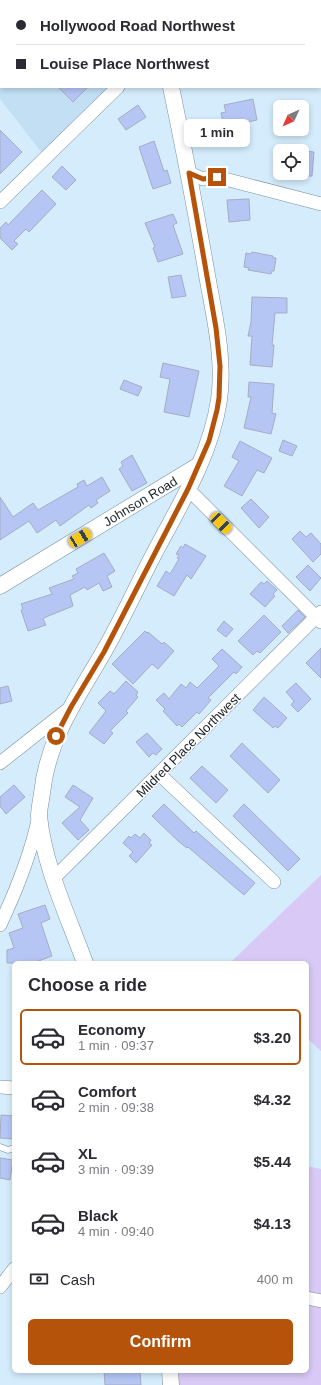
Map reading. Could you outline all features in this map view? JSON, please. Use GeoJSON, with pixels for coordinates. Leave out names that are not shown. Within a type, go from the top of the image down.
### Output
{"type":"FeatureCollection","features":[{"type":"Feature","properties":{"kind":"street"},"geometry":{"type":"LineString","coordinates":[[0,202],[117,88]]}},
{"type":"Feature","properties":{"kind":"street"},"geometry":{"type":"LineString","coordinates":[[0,925],[20,881],[32,847],[39,815],[47,760],[56,736],[71,707],[104,652],[188,489],[209,441],[217,410],[220,366],[216,328],[189,173],[171,88]]}},
{"type":"Feature","properties":{"kind":"street"},"geometry":{"type":"LineString","coordinates":[[189,173],[203,179],[217,177],[321,204]]}},
{"type":"Feature","properties":{"kind":"street","name":"Johnson Road"},"geometry":{"type":"LineString","coordinates":[[0,586],[199,465]]}},
{"type":"Feature","properties":{"kind":"street"},"geometry":{"type":"LineString","coordinates":[[188,489],[319,617]]}},
{"type":"Feature","properties":{"kind":"street","name":"Mildred Place Northwest"},"geometry":{"type":"LineString","coordinates":[[54,878],[319,617]]}},
{"type":"Feature","properties":{"kind":"street"},"geometry":{"type":"LineString","coordinates":[[0,763],[71,707]]}},
{"type":"Feature","properties":{"kind":"street"},"geometry":{"type":"LineString","coordinates":[[159,774],[274,882]]}},
{"type":"Feature","properties":{"kind":"street"},"geometry":{"type":"LineString","coordinates":[[39,815],[46,851],[54,878],[84,961]]}},
{"type":"Feature","properties":{"kind":"street"},"geometry":{"type":"LineString","coordinates":[[0,1087],[12,1088]]}},
{"type":"Feature","properties":{"kind":"street"},"geometry":{"type":"LineString","coordinates":[[0,1287],[12,1272]]}},
{"type":"Feature","properties":{"kind":"street"},"geometry":{"type":"LineString","coordinates":[[309,1298],[321,1300]]}},
{"type":"Feature","properties":{"kind":"street"},"geometry":{"type":"LineString","coordinates":[[170,1373],[171,1385]]}},
{"type":"Feature","properties":{"kind":"lane"},"geometry":{"type":"LineString","coordinates":[[0,1147],[8,1150],[12,1149]]}},
{"type":"Feature","properties":{"kind":"shaded area"},"geometry":{"type":"Polygon","coordinates":[[[0,88],[121,88],[46,158],[0,99],[0,88]]]}},
{"type":"Feature","properties":{"kind":"shaded area"},"geometry":{"type":"Polygon","coordinates":[[[321,875],[321,1051],[309,1040],[309,961],[232,961],[321,875]]]}},
{"type":"Feature","properties":{"kind":"shaded area"},"geometry":{"type":"Polygon","coordinates":[[[309,1166],[321,1169],[321,1385],[167,1385],[167,1373],[309,1373],[309,1166]]]}},
{"type":"Feature","properties":{"kind":"building"},"geometry":{"type":"Polygon","coordinates":[[[59,88],[87,88],[73,102],[59,88]]]}},
{"type":"Feature","properties":{"kind":"building"},"geometry":{"type":"Polygon","coordinates":[[[253,99],[257,120],[224,127],[221,113],[226,112],[224,105],[253,99]]]}},
{"type":"Feature","properties":{"kind":"building"},"geometry":{"type":"Polygon","coordinates":[[[138,105],[146,117],[126,130],[118,119],[138,105]]]}},
{"type":"Feature","properties":{"kind":"building"},"geometry":{"type":"Polygon","coordinates":[[[0,130],[22,152],[0,174],[0,130]]]}},
{"type":"Feature","properties":{"kind":"building"},"geometry":{"type":"Polygon","coordinates":[[[154,141],[164,171],[167,170],[171,183],[153,189],[139,147],[154,141]]]}},
{"type":"Feature","properties":{"kind":"building"},"geometry":{"type":"Polygon","coordinates":[[[309,152],[314,152],[312,176],[309,176],[309,152]]]}},
{"type":"Feature","properties":{"kind":"building"},"geometry":{"type":"Polygon","coordinates":[[[62,166],[76,180],[66,190],[52,177],[62,166]]]}},
{"type":"Feature","properties":{"kind":"building"},"geometry":{"type":"Polygon","coordinates":[[[42,190],[56,204],[29,232],[26,229],[14,241],[18,244],[12,250],[0,238],[0,228],[6,222],[8,225],[42,190]]]}},
{"type":"Feature","properties":{"kind":"building"},"geometry":{"type":"Polygon","coordinates":[[[249,199],[250,220],[229,222],[227,200],[249,199]]]}},
{"type":"Feature","properties":{"kind":"building"},"geometry":{"type":"Polygon","coordinates":[[[173,214],[177,223],[173,225],[183,254],[158,262],[153,248],[155,247],[145,223],[173,214]]]}},
{"type":"Feature","properties":{"kind":"building"},"geometry":{"type":"Polygon","coordinates":[[[252,252],[273,256],[273,258],[276,258],[274,271],[272,271],[271,274],[248,270],[249,268],[244,267],[246,253],[251,254],[252,252]]]}},
{"type":"Feature","properties":{"kind":"building"},"geometry":{"type":"Polygon","coordinates":[[[181,275],[186,296],[172,298],[168,277],[181,275]]]}},
{"type":"Feature","properties":{"kind":"building"},"geometry":{"type":"Polygon","coordinates":[[[252,297],[287,298],[287,313],[275,313],[272,345],[274,345],[272,367],[250,365],[252,336],[248,336],[251,322],[252,297]]]}},
{"type":"Feature","properties":{"kind":"building"},"geometry":{"type":"Polygon","coordinates":[[[163,363],[199,371],[189,417],[164,412],[170,379],[160,377],[163,363]]]}},
{"type":"Feature","properties":{"kind":"building"},"geometry":{"type":"Polygon","coordinates":[[[124,380],[142,387],[138,396],[120,389],[124,380]]]}},
{"type":"Feature","properties":{"kind":"building"},"geometry":{"type":"Polygon","coordinates":[[[249,382],[274,384],[272,413],[276,414],[271,434],[244,428],[251,397],[248,397],[249,382]]]}},
{"type":"Feature","properties":{"kind":"building"},"geometry":{"type":"Polygon","coordinates":[[[283,440],[297,446],[292,456],[279,451],[283,440]]]}},
{"type":"Feature","properties":{"kind":"building"},"geometry":{"type":"Polygon","coordinates":[[[240,441],[272,458],[264,473],[257,470],[242,496],[224,486],[239,461],[232,457],[240,441]]]}},
{"type":"Feature","properties":{"kind":"building"},"geometry":{"type":"Polygon","coordinates":[[[132,455],[147,483],[132,491],[119,469],[123,466],[121,462],[132,455]]]}},
{"type":"Feature","properties":{"kind":"building"},"geometry":{"type":"Polygon","coordinates":[[[102,477],[110,491],[96,500],[98,503],[91,508],[89,505],[60,526],[56,520],[37,533],[29,521],[0,540],[0,497],[13,517],[33,503],[38,510],[78,487],[77,484],[84,480],[87,486],[102,477]]]}},
{"type":"Feature","properties":{"kind":"building"},"geometry":{"type":"Polygon","coordinates":[[[251,499],[269,517],[259,528],[241,508],[251,499]]]}},
{"type":"Feature","properties":{"kind":"building"},"geometry":{"type":"Polygon","coordinates":[[[300,531],[306,537],[311,533],[321,544],[321,554],[313,562],[292,539],[300,531]]]}},
{"type":"Feature","properties":{"kind":"building"},"geometry":{"type":"Polygon","coordinates":[[[185,544],[206,556],[191,579],[187,575],[174,596],[157,586],[166,571],[170,574],[179,559],[177,558],[179,555],[176,554],[181,546],[183,548],[185,544]]]}},
{"type":"Feature","properties":{"kind":"building"},"geometry":{"type":"Polygon","coordinates":[[[104,553],[115,571],[107,576],[112,587],[103,591],[99,583],[87,590],[85,587],[70,595],[73,606],[43,619],[46,625],[28,631],[21,610],[23,609],[21,604],[52,594],[49,588],[74,579],[72,576],[78,573],[76,569],[104,553]]]}},
{"type":"Feature","properties":{"kind":"building"},"geometry":{"type":"Polygon","coordinates":[[[308,565],[321,578],[310,591],[296,577],[308,565]]]}},
{"type":"Feature","properties":{"kind":"building"},"geometry":{"type":"Polygon","coordinates":[[[267,581],[277,590],[273,594],[275,596],[265,607],[250,594],[261,582],[264,584],[267,581]]]}},
{"type":"Feature","properties":{"kind":"building"},"geometry":{"type":"Polygon","coordinates":[[[298,610],[305,617],[288,633],[282,626],[298,610]]]}},
{"type":"Feature","properties":{"kind":"building"},"geometry":{"type":"Polygon","coordinates":[[[264,615],[281,632],[260,653],[257,651],[253,655],[238,641],[264,615]]]}},
{"type":"Feature","properties":{"kind":"building"},"geometry":{"type":"Polygon","coordinates":[[[224,621],[233,629],[226,637],[217,630],[224,621]]]}},
{"type":"Feature","properties":{"kind":"building"},"geometry":{"type":"Polygon","coordinates":[[[145,631],[162,644],[164,642],[174,651],[158,669],[152,664],[133,684],[112,664],[145,631]]]}},
{"type":"Feature","properties":{"kind":"building"},"geometry":{"type":"Polygon","coordinates":[[[321,648],[321,678],[306,663],[321,648]]]}},
{"type":"Feature","properties":{"kind":"building"},"geometry":{"type":"Polygon","coordinates":[[[222,649],[242,667],[236,674],[234,672],[208,698],[211,700],[199,714],[197,712],[182,727],[179,724],[177,726],[163,711],[165,709],[156,700],[164,693],[169,699],[181,684],[186,688],[190,682],[197,688],[219,666],[212,659],[222,649]]]}},
{"type":"Feature","properties":{"kind":"building"},"geometry":{"type":"Polygon","coordinates":[[[126,681],[138,692],[136,695],[138,697],[126,711],[128,713],[110,731],[113,733],[104,744],[89,733],[106,711],[98,703],[110,691],[114,694],[126,681]]]}},
{"type":"Feature","properties":{"kind":"building"},"geometry":{"type":"Polygon","coordinates":[[[296,683],[311,699],[298,712],[291,705],[294,701],[286,692],[296,683]]]}},
{"type":"Feature","properties":{"kind":"building"},"geometry":{"type":"Polygon","coordinates":[[[8,686],[12,701],[0,704],[0,688],[8,686]]]}},
{"type":"Feature","properties":{"kind":"building"},"geometry":{"type":"Polygon","coordinates":[[[264,697],[287,718],[278,728],[275,726],[273,728],[253,710],[264,697]]]}},
{"type":"Feature","properties":{"kind":"building"},"geometry":{"type":"Polygon","coordinates":[[[147,733],[162,749],[156,755],[153,753],[149,757],[136,742],[147,733]]]}},
{"type":"Feature","properties":{"kind":"building"},"geometry":{"type":"Polygon","coordinates":[[[242,743],[280,780],[268,793],[230,756],[242,743]]]}},
{"type":"Feature","properties":{"kind":"building"},"geometry":{"type":"Polygon","coordinates":[[[202,766],[228,790],[216,803],[190,778],[202,766]]]}},
{"type":"Feature","properties":{"kind":"building"},"geometry":{"type":"Polygon","coordinates":[[[14,785],[25,797],[6,814],[0,806],[0,797],[14,785]]]}},
{"type":"Feature","properties":{"kind":"building"},"geometry":{"type":"Polygon","coordinates":[[[73,785],[93,798],[80,820],[89,830],[78,840],[62,823],[80,807],[65,797],[73,785]]]}},
{"type":"Feature","properties":{"kind":"building"},"geometry":{"type":"Polygon","coordinates":[[[164,804],[194,833],[196,831],[255,883],[244,895],[188,847],[187,848],[178,841],[152,816],[164,804]]]}},
{"type":"Feature","properties":{"kind":"building"},"geometry":{"type":"Polygon","coordinates":[[[244,804],[300,859],[288,871],[233,816],[244,804]]]}},
{"type":"Feature","properties":{"kind":"building"},"geometry":{"type":"Polygon","coordinates":[[[144,833],[151,840],[149,843],[152,845],[136,863],[129,856],[133,852],[123,843],[129,836],[131,838],[135,834],[140,838],[144,833]]]}},
{"type":"Feature","properties":{"kind":"building"},"geometry":{"type":"Polygon","coordinates":[[[45,905],[50,919],[41,923],[52,956],[38,961],[12,961],[12,963],[7,963],[7,950],[14,948],[9,933],[23,928],[18,914],[45,905]]]}},
{"type":"Feature","properties":{"kind":"building"},"geometry":{"type":"Polygon","coordinates":[[[1,1115],[12,1116],[12,1139],[0,1138],[1,1115]]]}},
{"type":"Feature","properties":{"kind":"building"},"geometry":{"type":"Polygon","coordinates":[[[0,1158],[12,1160],[10,1180],[0,1178],[0,1158]]]}},
{"type":"Feature","properties":{"kind":"building"},"geometry":{"type":"Polygon","coordinates":[[[104,1373],[140,1373],[141,1385],[105,1385],[104,1373]]]}},
{"type":"Feature","properties":{"kind":"route"},"geometry":{"type":"LineString","coordinates":[[56,736],[71,707],[104,652],[188,489],[209,441],[219,398],[220,366],[216,328],[189,173],[203,179],[217,177]]}}]}
